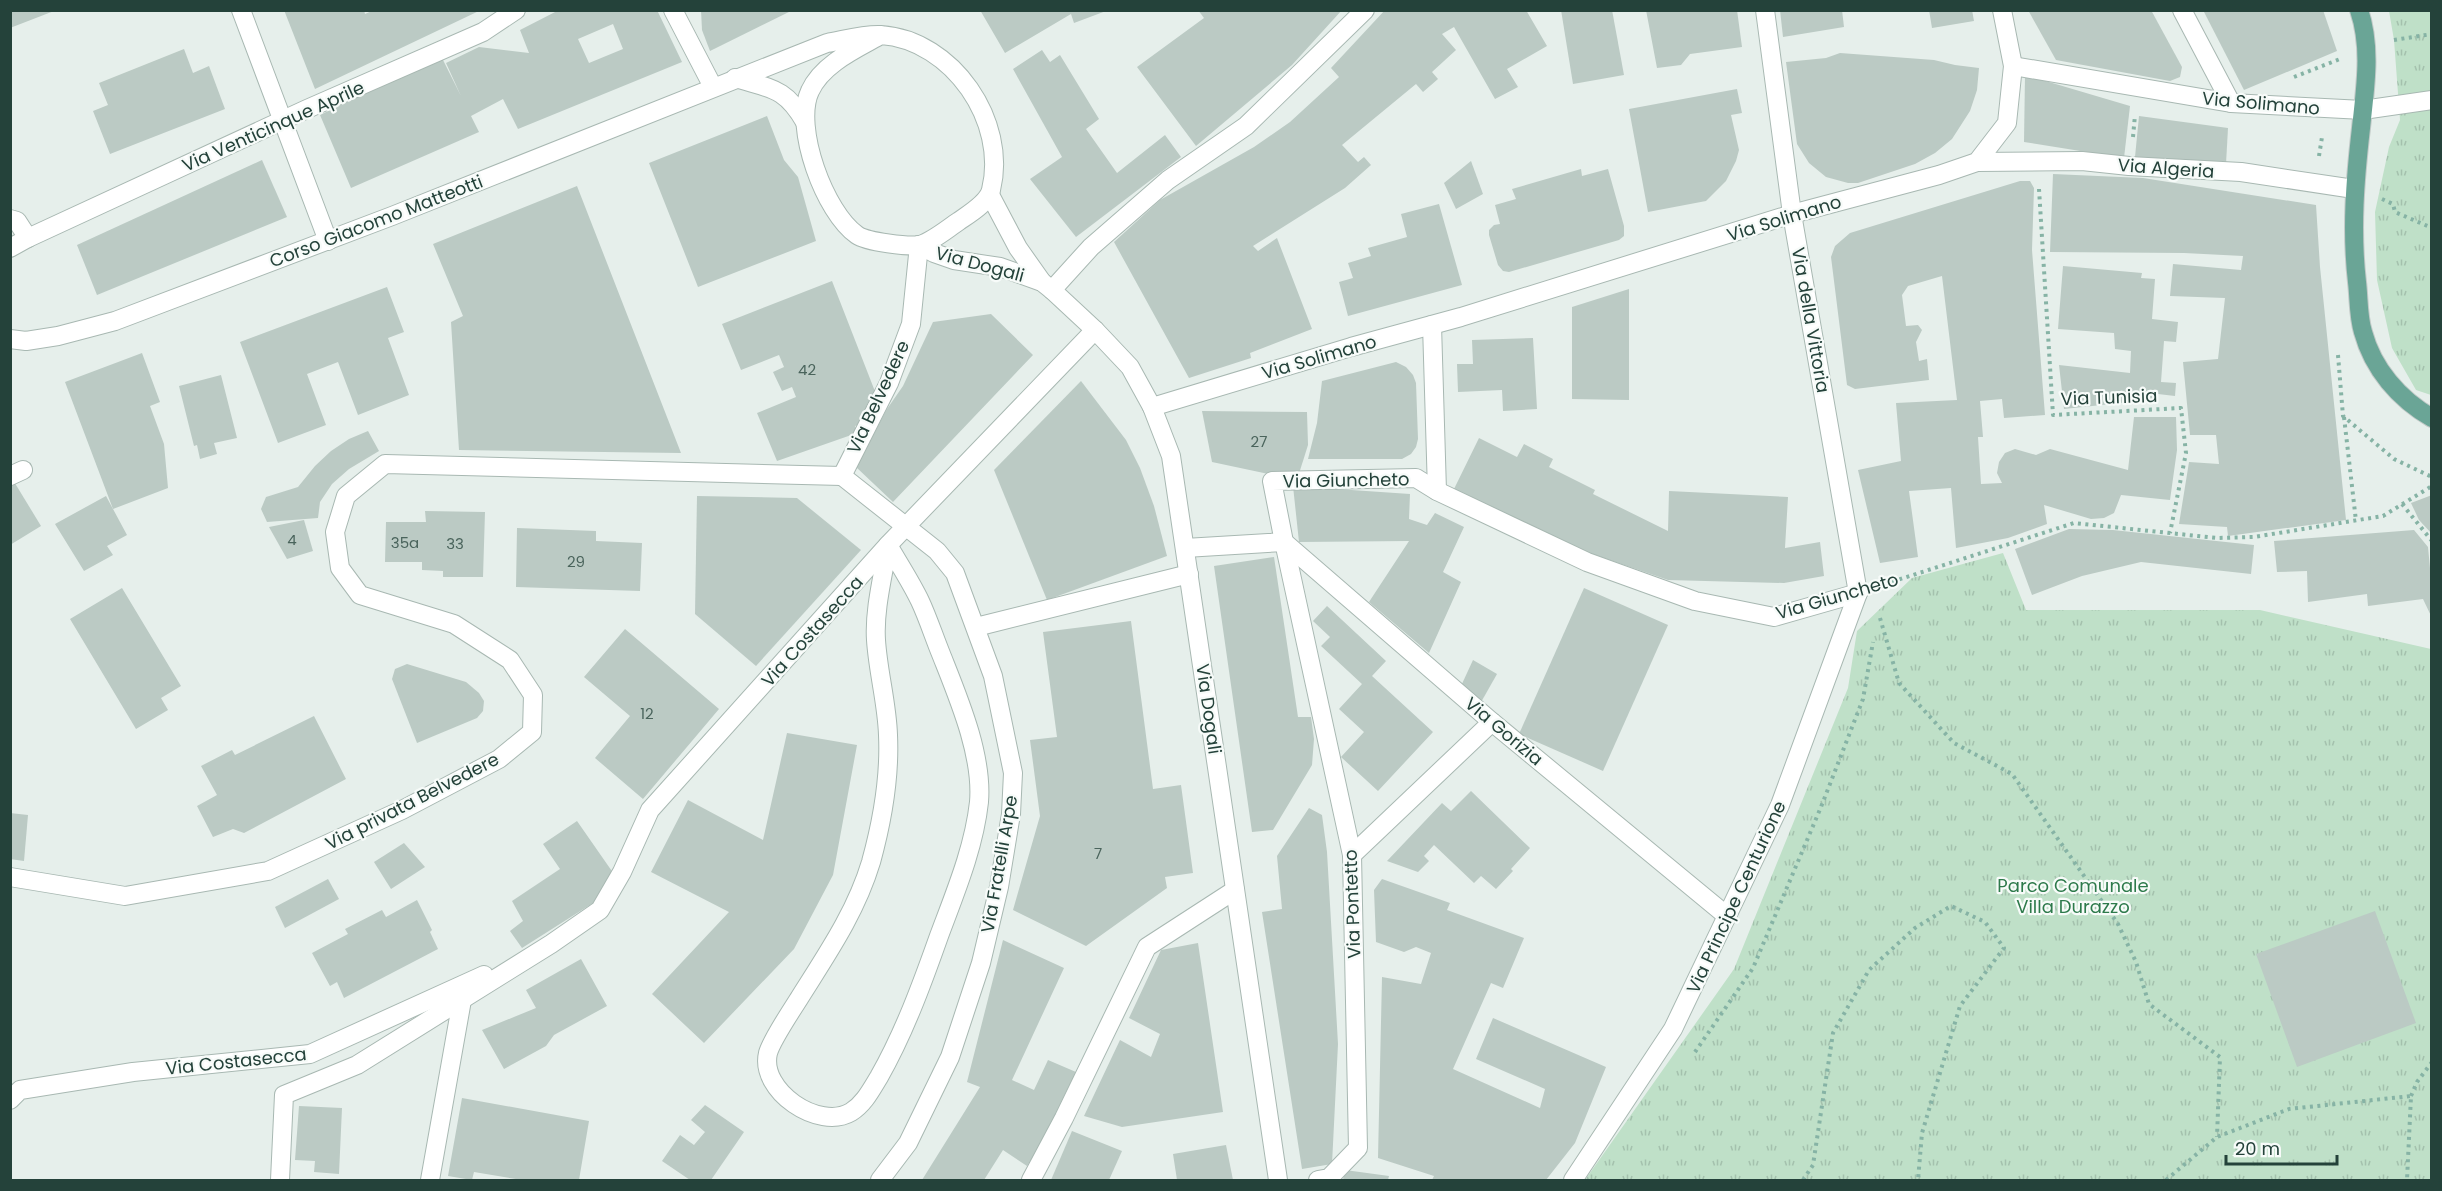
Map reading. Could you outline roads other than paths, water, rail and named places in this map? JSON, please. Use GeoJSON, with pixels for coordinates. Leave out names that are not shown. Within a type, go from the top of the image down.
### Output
{"type":"FeatureCollection","features":[{"type":"Feature","properties":{"kind":"main road"},"geometry":{"type":"LineString","coordinates":[[2359,10],[2364,24],[2368,64],[2354,189],[2353,246],[2362,330],[2373,358],[2384,377],[2413,408],[2432,418]]}},
{"type":"Feature","properties":{"kind":"street"},"geometry":{"type":"LineString","coordinates":[[241,10],[327,241]]}},
{"type":"Feature","properties":{"kind":"street","name":"Via Venticinque Aprile"},"geometry":{"type":"LineString","coordinates":[[10,248],[282,121],[483,32],[516,10]]}},
{"type":"Feature","properties":{"kind":"street"},"geometry":{"type":"LineString","coordinates":[[673,10],[713,87]]}},
{"type":"Feature","properties":{"kind":"street"},"geometry":{"type":"LineString","coordinates":[[1047,286],[1168,180],[1246,126],[1365,10]]}},
{"type":"Feature","properties":{"kind":"street","name":"Via della Vittoria"},"geometry":{"type":"LineString","coordinates":[[1765,10],[1792,214],[1858,592]]}},
{"type":"Feature","properties":{"kind":"street"},"geometry":{"type":"LineString","coordinates":[[1977,162],[2007,123],[2013,66],[2002,10]]}},
{"type":"Feature","properties":{"kind":"street"},"geometry":{"type":"LineString","coordinates":[[2182,10],[2231,103]]}},
{"type":"Feature","properties":{"kind":"street"},"geometry":{"type":"LineString","coordinates":[[880,35],[913,43],[948,64],[965,84],[984,115],[991,134],[995,164],[990,195],[946,230],[919,245],[892,243],[858,236],[840,218],[809,154],[805,122],[810,91],[818,79],[848,54],[880,35]]}},
{"type":"Feature","properties":{"kind":"street","name":"Corso Giacomo Matteotti"},"geometry":{"type":"LineString","coordinates":[[10,339],[26,341],[58,336],[115,321],[327,241],[827,43],[880,35]]}},
{"type":"Feature","properties":{"kind":"street","name":"Via Solimano"},"geometry":{"type":"LineString","coordinates":[[2013,66],[2231,103],[2362,110],[2432,100]]}},
{"type":"Feature","properties":{"kind":"street"},"geometry":{"type":"LineString","coordinates":[[735,78],[783,93],[795,103],[805,122]]}},
{"type":"Feature","properties":{"kind":"street","name":"Via Algeria"},"geometry":{"type":"LineString","coordinates":[[1977,162],[2082,161],[2241,172],[2354,189]]}},
{"type":"Feature","properties":{"kind":"street","name":"Via Solimano"},"geometry":{"type":"LineString","coordinates":[[1152,407],[1432,325],[1792,214],[1939,175],[1977,162]]}},
{"type":"Feature","properties":{"kind":"street","name":"Via Dogali"},"geometry":{"type":"LineString","coordinates":[[990,195],[1018,248],[1047,286],[1095,330],[1130,367],[1152,407],[1171,456],[1278,1180]]}},
{"type":"Feature","properties":{"kind":"street"},"geometry":{"type":"LineString","coordinates":[[10,219],[17,221],[28,238]]}},
{"type":"Feature","properties":{"kind":"street","name":"Via Dogali"},"geometry":{"type":"LineString","coordinates":[[919,245],[934,254],[954,260],[1000,267],[1047,286]]}},
{"type":"Feature","properties":{"kind":"street","name":"Via Belvedere"},"geometry":{"type":"LineString","coordinates":[[842,476],[888,382],[911,324],[919,245]]}},
{"type":"Feature","properties":{"kind":"street"},"geometry":{"type":"LineString","coordinates":[[1432,325],[1437,491]]}},
{"type":"Feature","properties":{"kind":"street","name":"Via Costasecca"},"geometry":{"type":"LineString","coordinates":[[280,1180],[284,1095],[357,1065],[551,944],[600,910],[622,872],[650,810],[888,545],[1095,330]]}},
{"type":"Feature","properties":{"kind":"street","name":"Via privata Belvedere"},"geometry":{"type":"LineString","coordinates":[[10,877],[125,896],[268,871],[402,810],[490,764],[532,732],[533,695],[510,660],[454,624],[360,595],[340,568],[336,532],[345,496],[385,464],[842,476]]}},
{"type":"Feature","properties":{"kind":"street","name":"Via Fratelli Arpe"},"geometry":{"type":"LineString","coordinates":[[842,476],[937,551],[955,573],[993,676],[1013,773],[1011,814],[999,887],[981,963],[950,1057],[908,1143],[880,1180]]}},
{"type":"Feature","properties":{"kind":"street","name":"Via Giuncheto"},"geometry":{"type":"LineString","coordinates":[[1272,481],[1416,478],[1437,491],[1587,562],[1695,601],[1774,617],[1858,592]]}},
{"type":"Feature","properties":{"kind":"street","name":"Via Pontetto"},"geometry":{"type":"LineString","coordinates":[[1272,481],[1352,855],[1358,1148],[1329,1178],[1318,1180]]}},
{"type":"Feature","properties":{"kind":"street"},"geometry":{"type":"LineString","coordinates":[[1185,548],[1284,542]]}},
{"type":"Feature","properties":{"kind":"street","name":"Via Gorizia"},"geometry":{"type":"LineString","coordinates":[[1284,542],[1492,722],[1727,916]]}},
{"type":"Feature","properties":{"kind":"street"},"geometry":{"type":"LineString","coordinates":[[888,545],[920,601],[960,705],[976,763],[979,800],[969,853],[913,1007],[880,1075],[862,1104],[840,1117],[829,1117],[810,1112],[789,1102],[775,1084],[769,1067],[768,1053],[842,930],[860,892],[871,861],[885,793],[888,737],[876,640],[888,545]]}},
{"type":"Feature","properties":{"kind":"street"},"geometry":{"type":"LineString","coordinates":[[976,627],[1189,574]]}},
{"type":"Feature","properties":{"kind":"street","name":"Via Principe Centurione"},"geometry":{"type":"LineString","coordinates":[[1573,1180],[1673,1029],[1780,805],[1858,592]]}},
{"type":"Feature","properties":{"kind":"street"},"geometry":{"type":"LineString","coordinates":[[1352,855],[1492,722]]}},
{"type":"Feature","properties":{"kind":"street"},"geometry":{"type":"LineString","coordinates":[[1031,1180],[1064,1118],[1147,947],[1235,890]]}},
{"type":"Feature","properties":{"kind":"street","name":"Via Costasecca"},"geometry":{"type":"LineString","coordinates":[[10,1100],[20,1090],[133,1072],[310,1054],[551,944]]}},
{"type":"Feature","properties":{"kind":"street"},"geometry":{"type":"LineString","coordinates":[[430,1180],[462,1000]]}},
{"type":"Feature","properties":{"kind":"park label","name":"Parco Comunale Villa Durazzo"},"geometry":{"type":"Point","coordinates":[2073,895]}}]}
